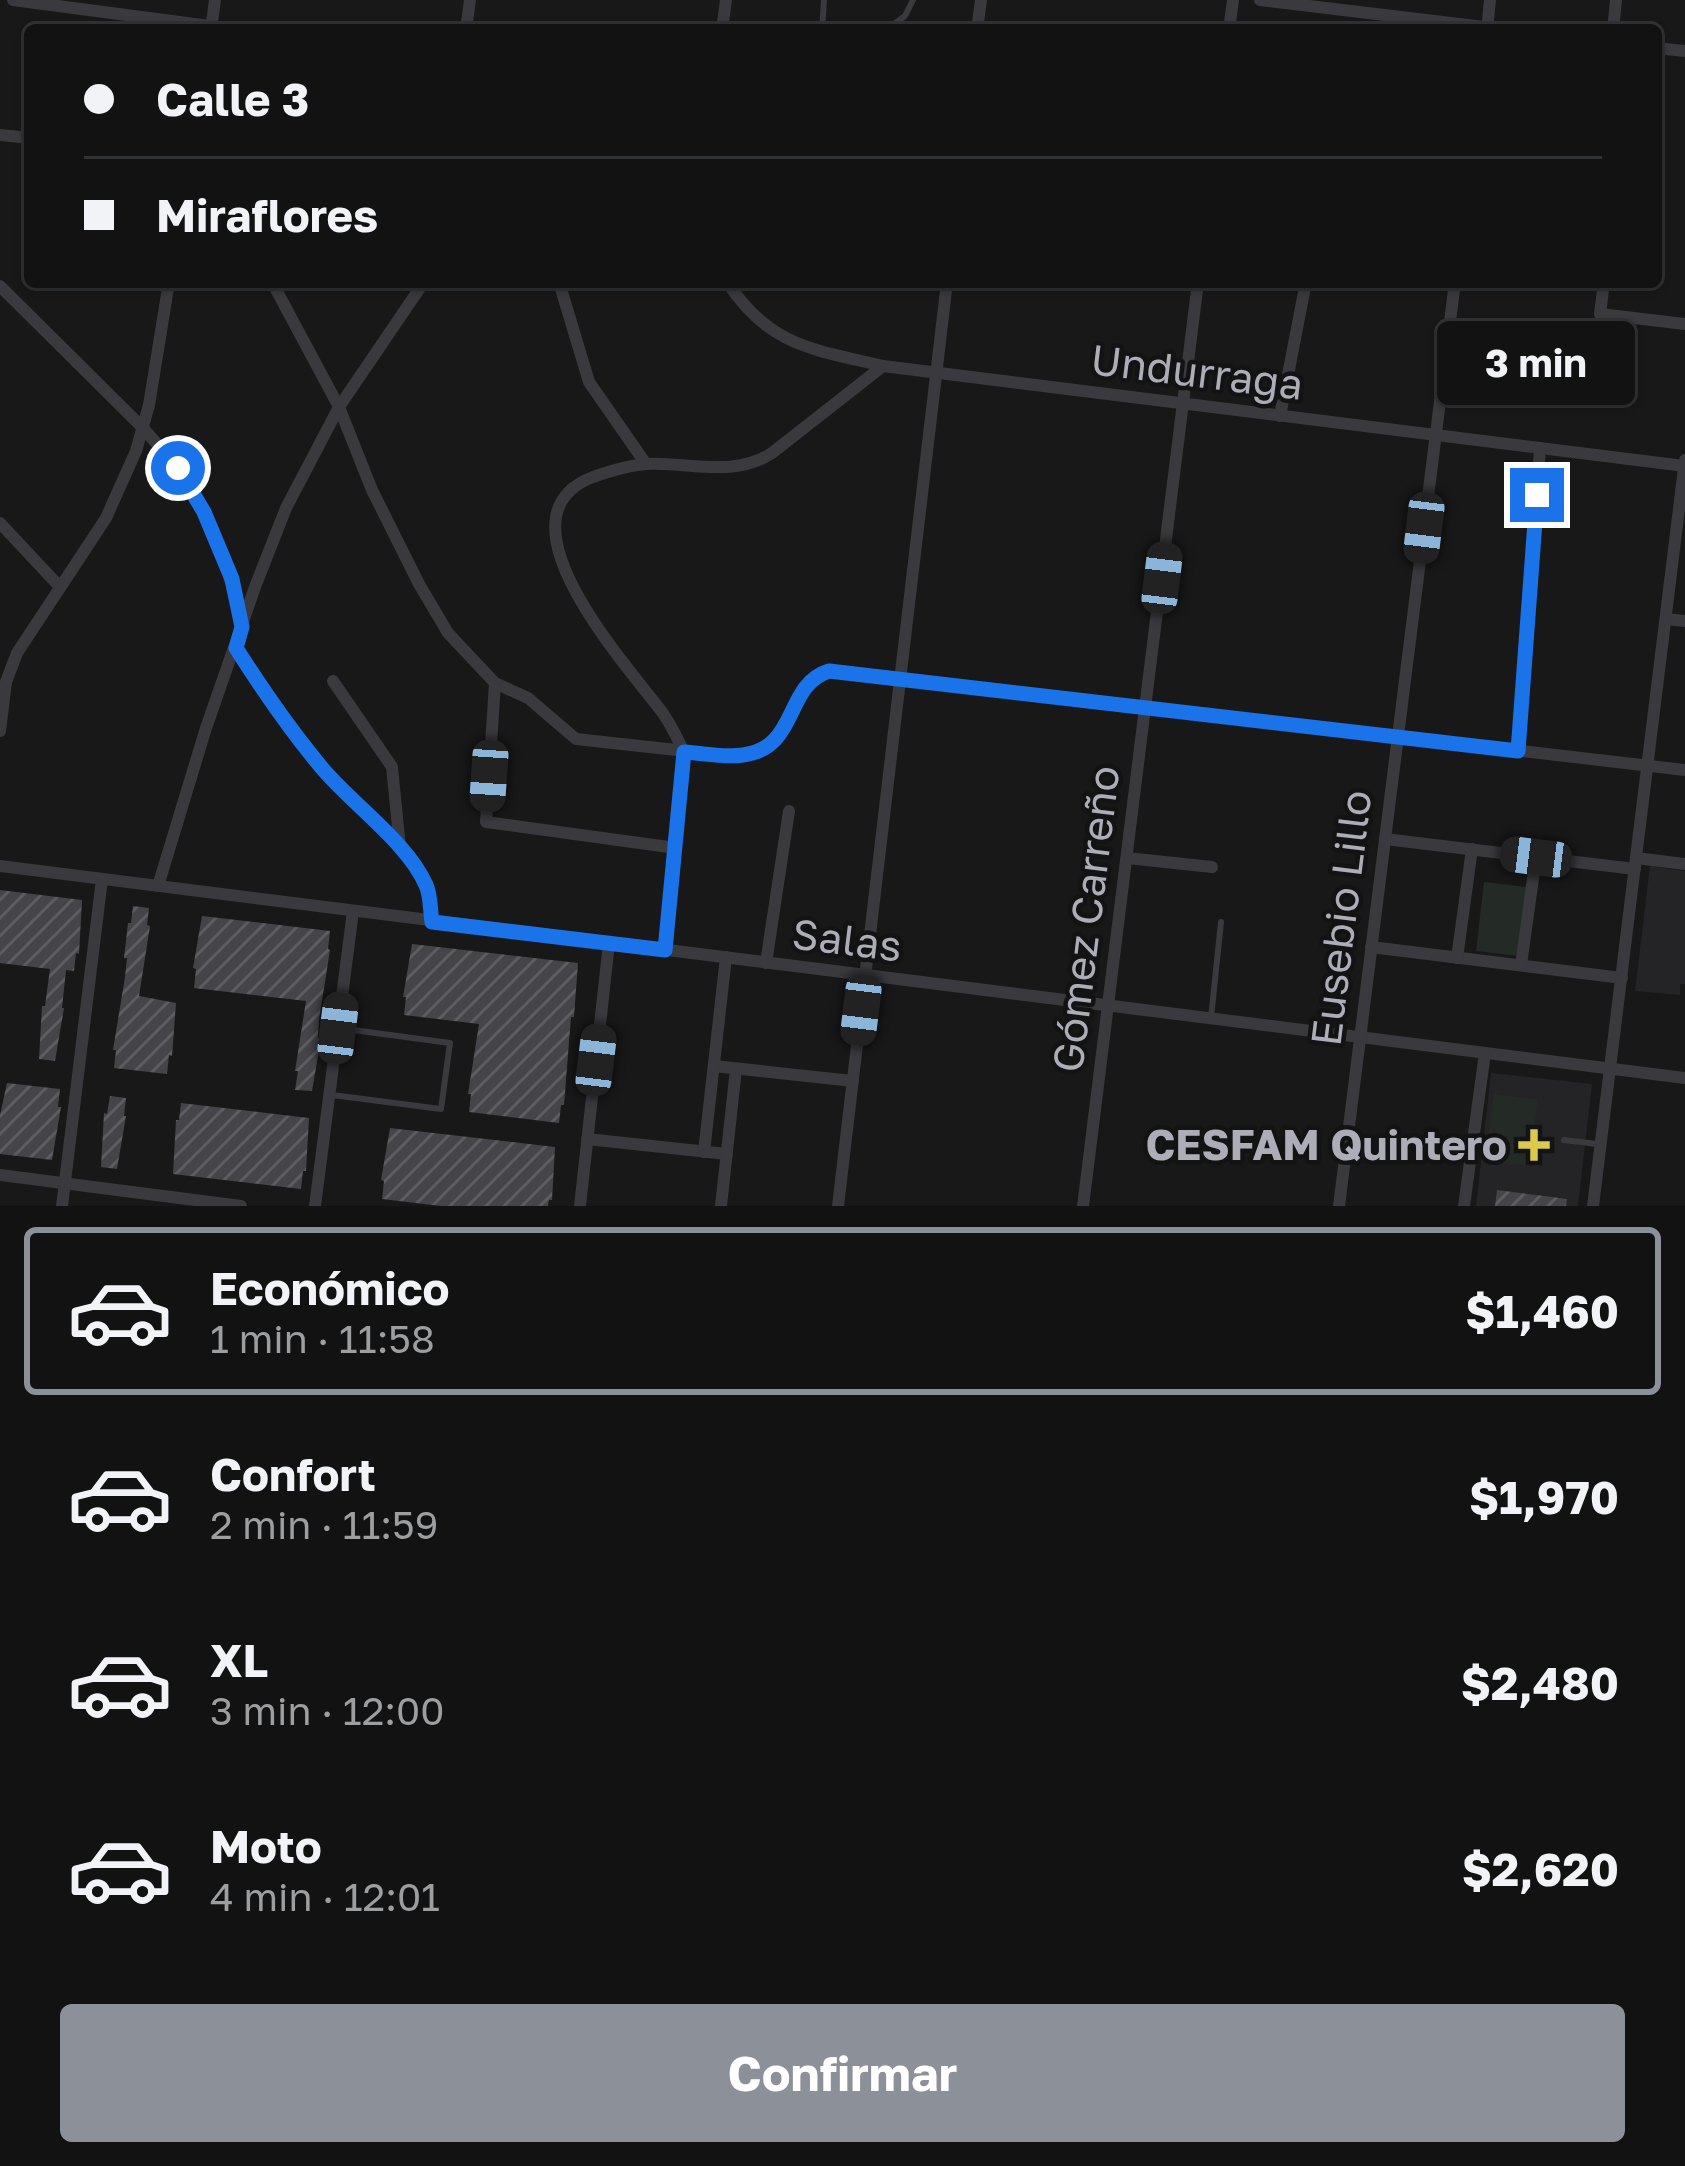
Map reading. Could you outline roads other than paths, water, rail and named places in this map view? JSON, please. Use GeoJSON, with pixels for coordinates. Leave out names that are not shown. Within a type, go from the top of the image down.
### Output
{"type":"FeatureCollection","features":[{"type":"Feature","properties":{"kind":"street"},"geometry":{"type":"LineString","coordinates":[[13,0],[183,24]]}},
{"type":"Feature","properties":{"kind":"street"},"geometry":{"type":"LineString","coordinates":[[1260,0],[1447,24]]}},
{"type":"Feature","properties":{"kind":"street"},"geometry":{"type":"LineString","coordinates":[[1359,24],[1360,13]]}},
{"type":"Feature","properties":{"kind":"street"},"geometry":{"type":"LineString","coordinates":[[0,286],[178,468],[224,556],[242,627]]}},
{"type":"Feature","properties":{"kind":"street"},"geometry":{"type":"LineString","coordinates":[[0,731],[10,666],[117,496],[143,428],[168,288]]}},
{"type":"Feature","properties":{"kind":"street"},"geometry":{"type":"LineString","coordinates":[[275,288],[339,407],[372,490],[419,584],[448,633],[495,682],[528,698],[576,740],[740,756],[766,747],[784,729],[807,683],[838,671],[1685,770]]}},
{"type":"Feature","properties":{"kind":"street"},"geometry":{"type":"LineString","coordinates":[[158,886],[206,728],[286,508],[339,407],[420,288]]}},
{"type":"Feature","properties":{"kind":"street"},"geometry":{"type":"LineString","coordinates":[[561,288],[589,382],[646,464]]}},
{"type":"Feature","properties":{"kind":"street","name":"Undurraga"},"geometry":{"type":"LineString","coordinates":[[732,288],[757,318],[800,347],[883,366],[1685,463]]}},
{"type":"Feature","properties":{"kind":"street"},"geometry":{"type":"LineString","coordinates":[[838,1206],[946,288]]}},
{"type":"Feature","properties":{"kind":"street","name":"Gómez Carreño"},"geometry":{"type":"LineString","coordinates":[[1084,1206],[1197,288]]}},
{"type":"Feature","properties":{"kind":"street"},"geometry":{"type":"LineString","coordinates":[[1280,416],[1305,288]]}},
{"type":"Feature","properties":{"kind":"street","name":"Eusebio Lillo"},"geometry":{"type":"LineString","coordinates":[[1339,1206],[1454,288]]}},
{"type":"Feature","properties":{"kind":"street"},"geometry":{"type":"LineString","coordinates":[[1603,288],[1600,314],[1685,324]]}},
{"type":"Feature","properties":{"kind":"street"},"geometry":{"type":"LineString","coordinates":[[665,950],[684,752],[665,715],[616,654],[576,592],[554,532],[557,510],[574,484],[610,471],[646,464],[733,467],[756,462],[883,366]]}},
{"type":"Feature","properties":{"kind":"street"},"geometry":{"type":"LineString","coordinates":[[1518,751],[1540,448]]}},
{"type":"Feature","properties":{"kind":"street"},"geometry":{"type":"LineString","coordinates":[[1593,1206],[1685,463]]}},
{"type":"Feature","properties":{"kind":"street"},"geometry":{"type":"LineString","coordinates":[[0,523],[60,587]]}},
{"type":"Feature","properties":{"kind":"street"},"geometry":{"type":"LineString","coordinates":[[1666,619],[1685,621]]}},
{"type":"Feature","properties":{"kind":"street"},"geometry":{"type":"LineString","coordinates":[[236,648],[324,770],[400,847],[427,886],[432,922]]}},
{"type":"Feature","properties":{"kind":"street"},"geometry":{"type":"LineString","coordinates":[[333,681],[392,767],[400,847]]}},
{"type":"Feature","properties":{"kind":"street"},"geometry":{"type":"LineString","coordinates":[[495,682],[486,822],[676,848]]}},
{"type":"Feature","properties":{"kind":"street"},"geometry":{"type":"LineString","coordinates":[[766,963],[788,811]]}},
{"type":"Feature","properties":{"kind":"street"},"geometry":{"type":"LineString","coordinates":[[1385,838],[1536,857],[1685,864]]}},
{"type":"Feature","properties":{"kind":"street"},"geometry":{"type":"LineString","coordinates":[[1457,958],[1472,849]]}},
{"type":"Feature","properties":{"kind":"street"},"geometry":{"type":"LineString","coordinates":[[1521,965],[1536,857]]}},
{"type":"Feature","properties":{"kind":"street"},"geometry":{"type":"LineString","coordinates":[[1126,858],[1212,867]]}},
{"type":"Feature","properties":{"kind":"street","name":"Salas"},"geometry":{"type":"LineString","coordinates":[[0,866],[1685,1078]]}},
{"type":"Feature","properties":{"kind":"street"},"geometry":{"type":"LineString","coordinates":[[62,1206],[102,879]]}},
{"type":"Feature","properties":{"kind":"street"},"geometry":{"type":"LineString","coordinates":[[315,1206],[324,1103],[353,911]]}},
{"type":"Feature","properties":{"kind":"street"},"geometry":{"type":"LineString","coordinates":[[580,1206],[609,943]]}},
{"type":"Feature","properties":{"kind":"street"},"geometry":{"type":"LineString","coordinates":[[1371,947],[1622,978]]}},
{"type":"Feature","properties":{"kind":"street"},"geometry":{"type":"LineString","coordinates":[[704,1152],[726,957]]}},
{"type":"Feature","properties":{"kind":"street"},"geometry":{"type":"LineString","coordinates":[[1464,1206],[1485,1053]]}},
{"type":"Feature","properties":{"kind":"street"},"geometry":{"type":"LineString","coordinates":[[714,1066],[853,1082]]}},
{"type":"Feature","properties":{"kind":"street"},"geometry":{"type":"LineString","coordinates":[[721,1206],[736,1069]]}},
{"type":"Feature","properties":{"kind":"street"},"geometry":{"type":"LineString","coordinates":[[587,1139],[727,1154]]}},
{"type":"Feature","properties":{"kind":"street"},"geometry":{"type":"LineString","coordinates":[[0,1175],[241,1206]]}},
{"type":"Feature","properties":{"kind":"lane"},"geometry":{"type":"LineString","coordinates":[[894,24],[914,0]]}},
{"type":"Feature","properties":{"kind":"lane"},"geometry":{"type":"LineString","coordinates":[[172,905],[175,888]]}},
{"type":"Feature","properties":{"kind":"lane"},"geometry":{"type":"LineString","coordinates":[[1211,1018],[1221,922]]}},
{"type":"Feature","properties":{"kind":"lane"},"geometry":{"type":"LineString","coordinates":[[324,1103],[441,1109],[450,1042],[338,1028]]}},
{"type":"Feature","properties":{"kind":"lane"},"geometry":{"type":"LineString","coordinates":[[1564,1140],[1601,1144]]}},
{"type":"Feature","properties":{"kind":"lane"},"geometry":{"type":"LineString","coordinates":[[135,1192],[137,1175]]}},
{"type":"Feature","properties":{"kind":"place","name":"CESFAM Quintero"},"geometry":{"type":"Point","coordinates":[1534,1145]}}]}
